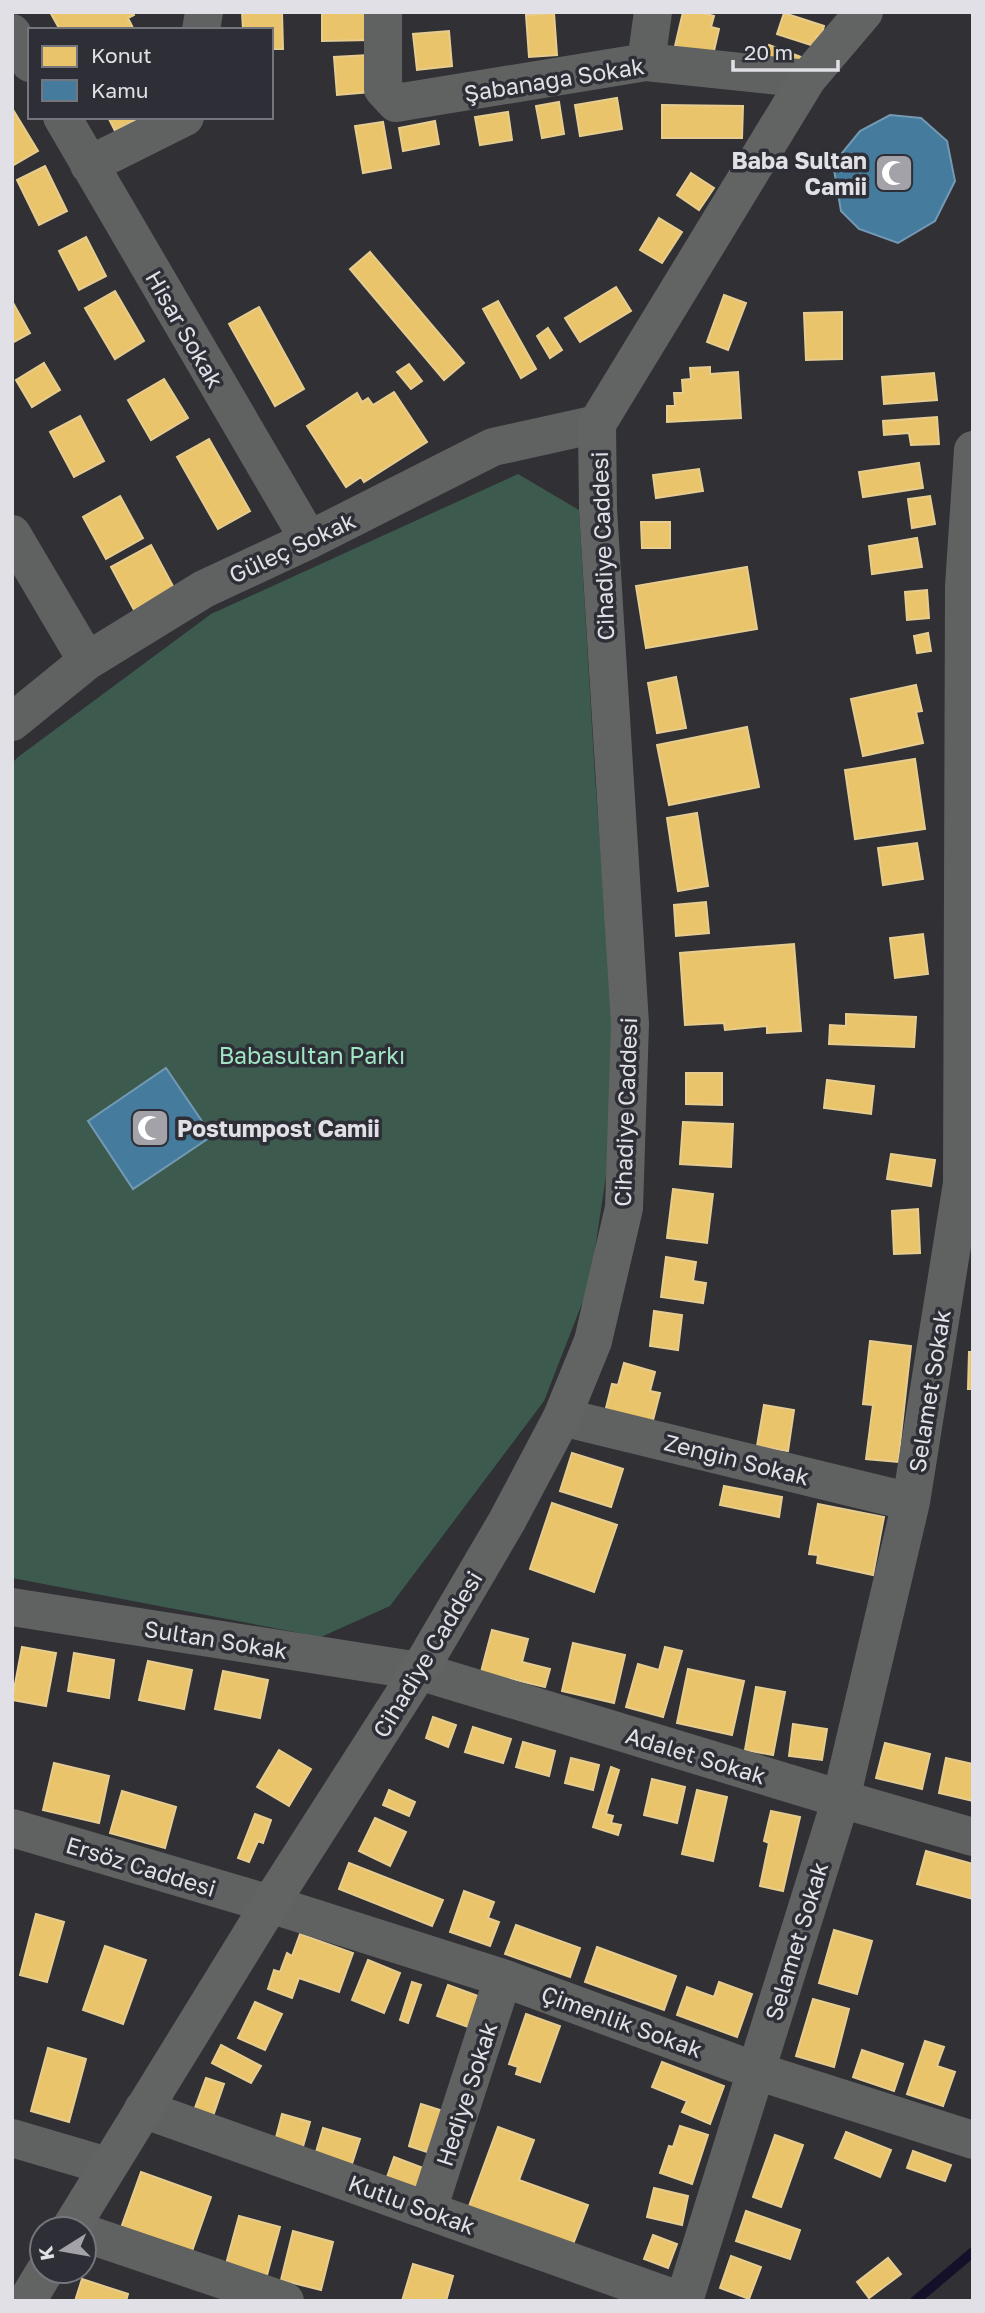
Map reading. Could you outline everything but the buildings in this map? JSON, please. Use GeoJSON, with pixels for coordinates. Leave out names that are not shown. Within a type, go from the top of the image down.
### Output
{"type":"FeatureCollection","features":[{"type":"Feature","properties":{"kind":"street","name":"Şabanağa Sokak"},"geometry":{"type":"LineString","coordinates":[[383,12],[383,89],[396,103],[646,62],[807,79]]}},
{"type":"Feature","properties":{"kind":"street"},"geometry":{"type":"LineString","coordinates":[[646,62],[653,12]]}},
{"type":"Feature","properties":{"kind":"street","name":"Cihadiye Caddesi"},"geometry":{"type":"LineString","coordinates":[[79,2215],[270,1904],[419,1671],[507,1521],[562,1417],[593,1341],[624,1209],[630,1024],[598,509],[597,424],[807,79],[864,12]]}},
{"type":"Feature","properties":{"kind":"street"},"geometry":{"type":"LineString","coordinates":[[12,33],[28,59]]}},
{"type":"Feature","properties":{"kind":"street","name":"Hisar Sokak"},"geometry":{"type":"LineString","coordinates":[[63,119],[309,540]]}},
{"type":"Feature","properties":{"kind":"street"},"geometry":{"type":"LineString","coordinates":[[89,164],[181,119]]}},
{"type":"Feature","properties":{"kind":"street","name":"Güleç Sokak"},"geometry":{"type":"LineString","coordinates":[[12,722],[87,660],[204,589],[309,540],[493,447],[597,424]]}},
{"type":"Feature","properties":{"kind":"street","name":"Selamet Sokak"},"geometry":{"type":"LineString","coordinates":[[682,2301],[841,1799],[911,1502],[962,1183],[964,586],[973,450]]}},
{"type":"Feature","properties":{"kind":"street"},"geometry":{"type":"LineString","coordinates":[[12,534],[87,660]]}},
{"type":"Feature","properties":{"kind":"street","name":"Zengin Sokak"},"geometry":{"type":"LineString","coordinates":[[562,1417],[911,1502]]}},
{"type":"Feature","properties":{"kind":"street","name":"Sultan Sokak"},"geometry":{"type":"LineString","coordinates":[[12,1607],[419,1671]]}},
{"type":"Feature","properties":{"kind":"street","name":"Adalet Sokak"},"geometry":{"type":"LineString","coordinates":[[419,1671],[973,1837]]}},
{"type":"Feature","properties":{"kind":"street","name":"Ersöz Caddesi"},"geometry":{"type":"LineString","coordinates":[[12,1828],[270,1904]]}},
{"type":"Feature","properties":{"kind":"street","name":"Çimenlik Sokak"},"geometry":{"type":"LineString","coordinates":[[270,1904],[503,1978],[756,2071],[973,2140]]}},
{"type":"Feature","properties":{"kind":"street","name":"Hediye Sokak"},"geometry":{"type":"LineString","coordinates":[[428,2210],[503,1978]]}},
{"type":"Feature","properties":{"kind":"street","name":"Kutlu Sokak"},"geometry":{"type":"LineString","coordinates":[[143,2109],[682,2301]]}},
{"type":"Feature","properties":{"kind":"street"},"geometry":{"type":"LineString","coordinates":[[12,2138],[107,2166]]}},
{"type":"Feature","properties":{"kind":"street"},"geometry":{"type":"LineString","coordinates":[[98,2238],[285,2301]]}},
{"type":"Feature","properties":{"kind":"street"},"geometry":{"type":"LineString","coordinates":[[27,2301],[37,2285]]}},
{"type":"Feature","properties":{"kind":"green space","name":"Babasultan Parkı"},"geometry":{"type":"Polygon","coordinates":[[[518,474],[579,510],[611,989],[614,1122],[590,1283],[544,1401],[390,1606],[321,1637],[12,1578],[12,763],[211,614],[518,474]]]}},
{"type":"Feature","properties":{"kind":"waterway"},"geometry":{"type":"LineString","coordinates":[[915,2301],[973,2252]]}},
{"type":"Feature","properties":{"kind":"place","name":"Baba Sultan Camii"},"geometry":{"type":"Point","coordinates":[894,173]}},
{"type":"Feature","properties":{"kind":"place","name":"Postumpost Camii"},"geometry":{"type":"Point","coordinates":[150,1128]}}]}
